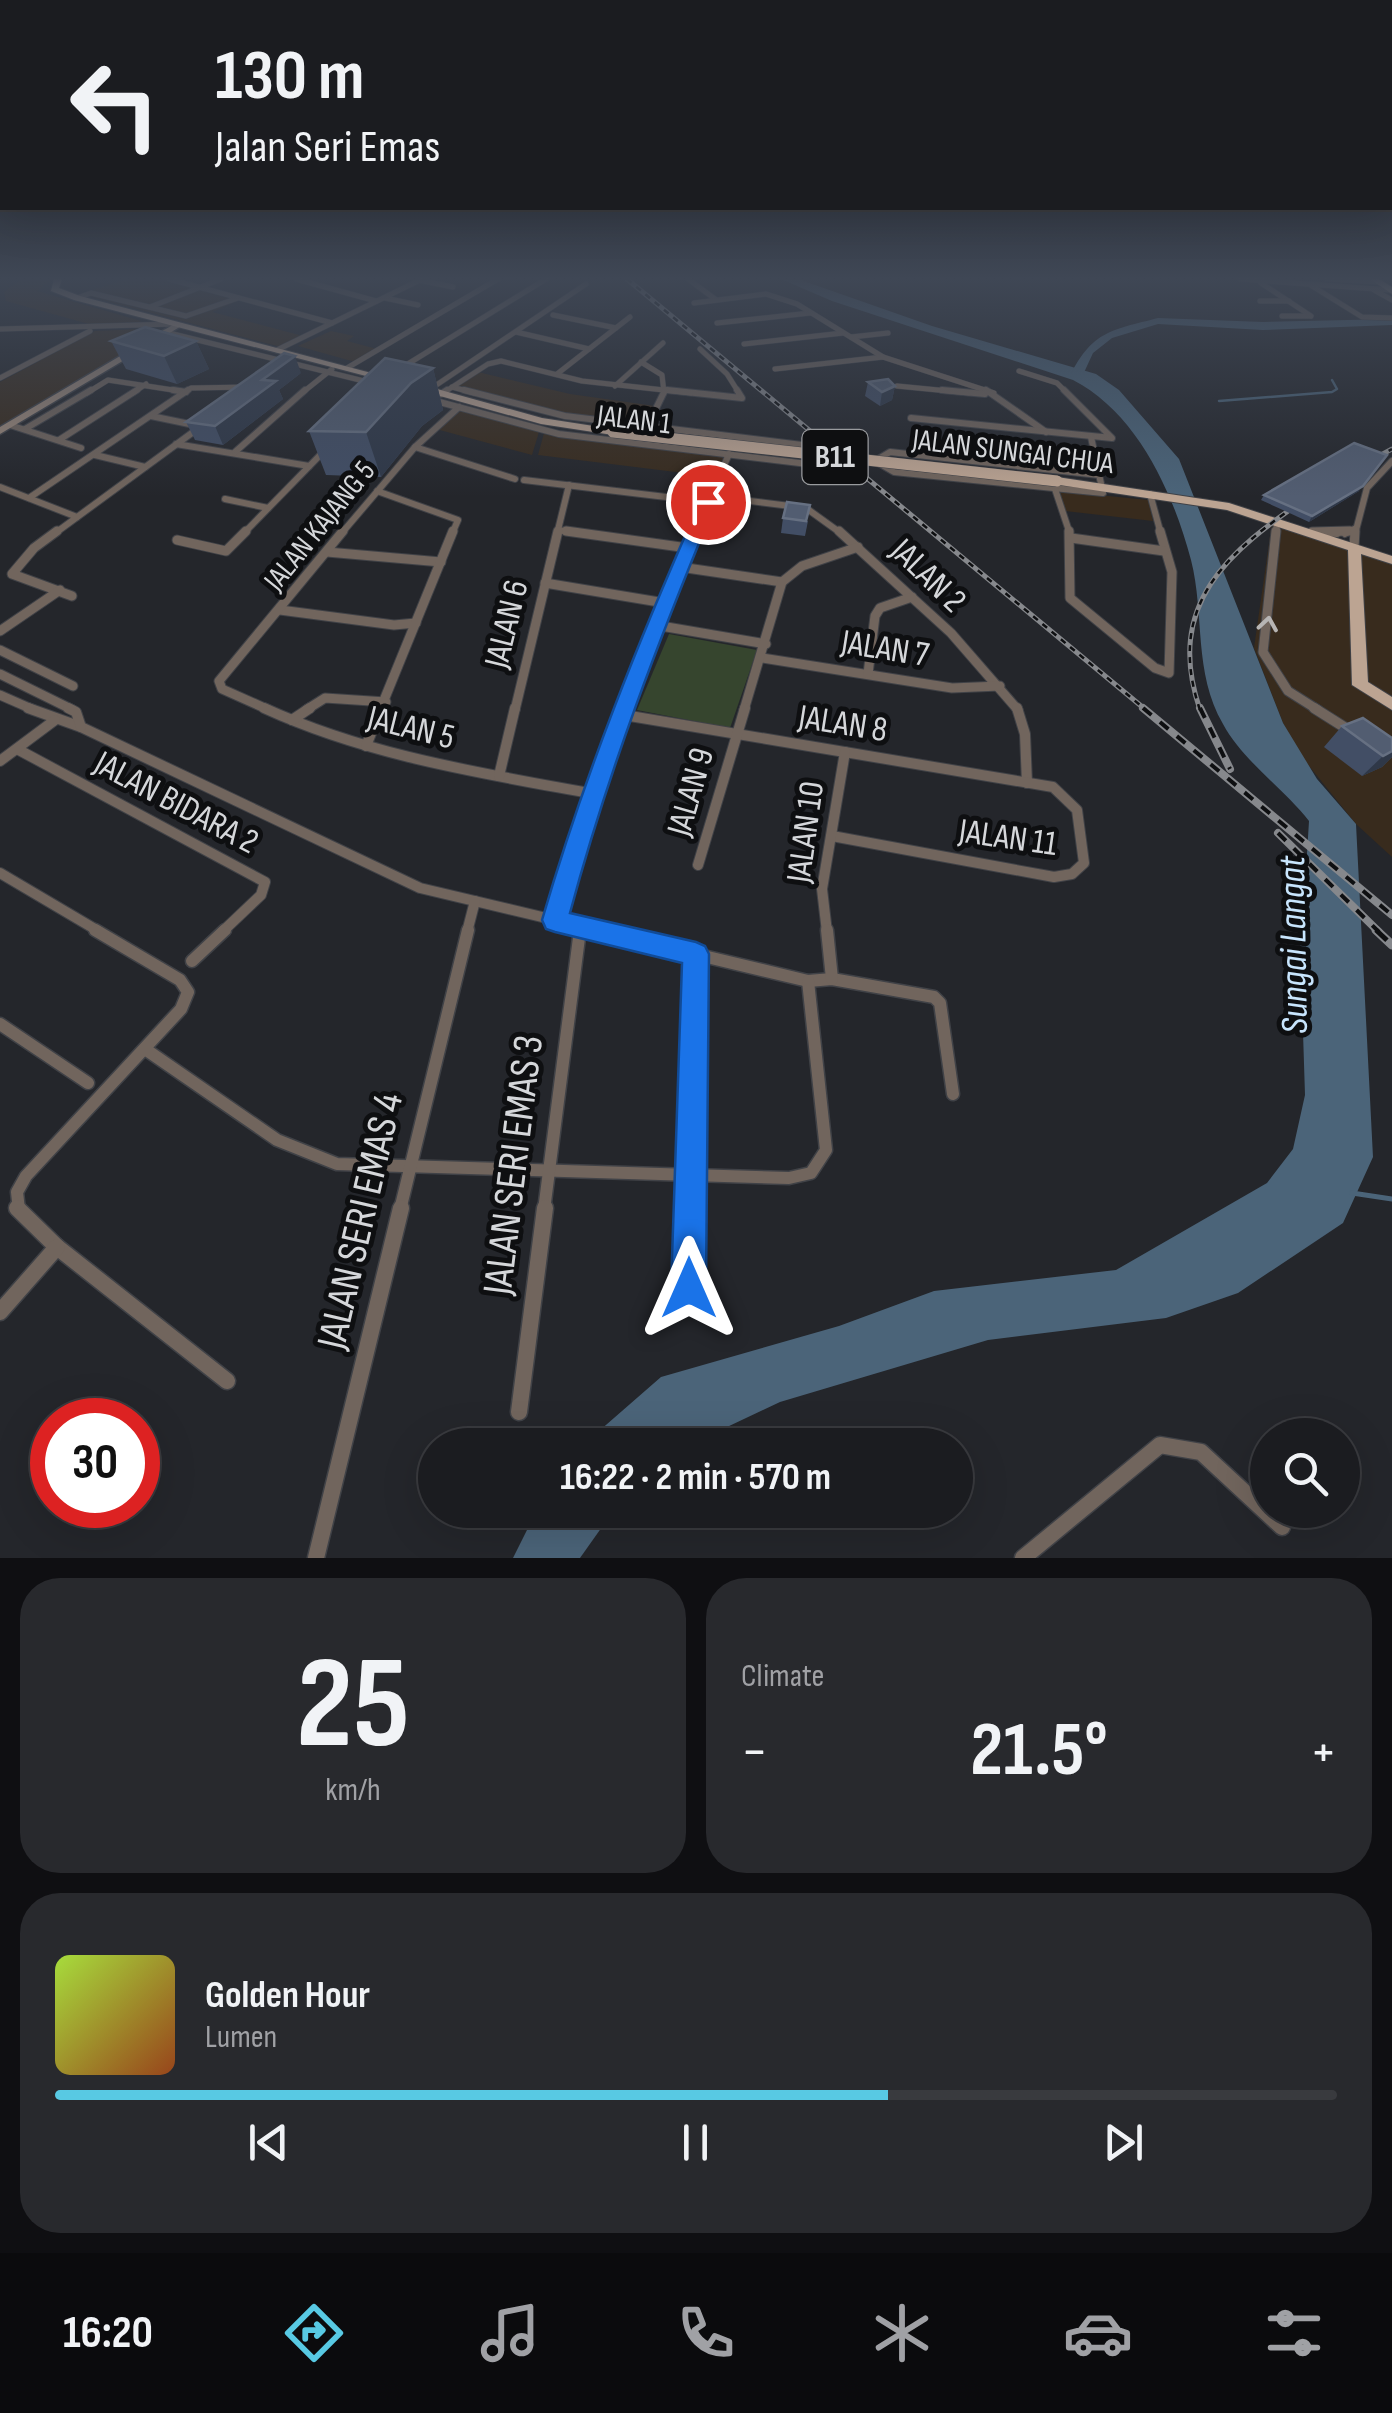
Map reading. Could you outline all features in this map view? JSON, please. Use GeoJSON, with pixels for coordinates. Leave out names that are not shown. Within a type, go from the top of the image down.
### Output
{"type":"FeatureCollection","features":[{"type":"Feature","properties":{"kind":"main road","name":"JALAN SUNGAI CHUA"},"geometry":{"type":"LineString","coordinates":[[284,352],[386,382],[441,390],[463,405],[502,415],[612,432],[1056,485],[1101,481],[1154,495],[1218,504],[1276,520]]}},
{"type":"Feature","properties":{"kind":"main road","name":"B11"},"geometry":{"type":"LineString","coordinates":[[1276,520],[1392,560]]}},
{"type":"Feature","properties":{"kind":"main road"},"geometry":{"type":"LineString","coordinates":[[1354,547],[1360,685],[1392,704]]}},
{"type":"Feature","properties":{"kind":"street"},"geometry":{"type":"LineString","coordinates":[[0,378],[50,352]]}},
{"type":"Feature","properties":{"kind":"street"},"geometry":{"type":"LineString","coordinates":[[0,430],[128,352]]}},
{"type":"Feature","properties":{"kind":"street"},"geometry":{"type":"LineString","coordinates":[[251,352],[338,368],[386,382],[433,352]]}},
{"type":"Feature","properties":{"kind":"street"},"geometry":{"type":"LineString","coordinates":[[234,452],[268,418],[367,352]]}},
{"type":"Feature","properties":{"kind":"street"},"geometry":{"type":"LineString","coordinates":[[441,390],[491,352]]}},
{"type":"Feature","properties":{"kind":"street"},"geometry":{"type":"LineString","coordinates":[[557,374],[586,352]]}},
{"type":"Feature","properties":{"kind":"street"},"geometry":{"type":"LineString","coordinates":[[615,386],[653,352]]}},
{"type":"Feature","properties":{"kind":"street"},"geometry":{"type":"LineString","coordinates":[[441,390],[488,364],[506,361],[615,386],[742,398],[735,384],[704,352]]}},
{"type":"Feature","properties":{"kind":"street"},"geometry":{"type":"LineString","coordinates":[[875,352],[1002,396],[1046,432]]}},
{"type":"Feature","properties":{"kind":"street"},"geometry":{"type":"LineString","coordinates":[[775,369],[884,357]]}},
{"type":"Feature","properties":{"kind":"street"},"geometry":{"type":"LineString","coordinates":[[279,370],[291,362]]}},
{"type":"Feature","properties":{"kind":"street"},"geometry":{"type":"LineString","coordinates":[[441,390],[546,412],[647,427],[666,392],[666,381],[642,362]]}},
{"type":"Feature","properties":{"kind":"street"},"geometry":{"type":"LineString","coordinates":[[911,418],[1112,436],[1062,386],[1019,371]]}},
{"type":"Feature","properties":{"kind":"street"},"geometry":{"type":"LineString","coordinates":[[880,388],[945,379]]}},
{"type":"Feature","properties":{"kind":"street"},"geometry":{"type":"LineString","coordinates":[[25,429],[108,380],[186,392]]}},
{"type":"Feature","properties":{"kind":"street"},"geometry":{"type":"LineString","coordinates":[[59,440],[146,384]]}},
{"type":"Feature","properties":{"kind":"street"},"geometry":{"type":"LineString","coordinates":[[29,498],[186,392],[206,386],[255,388],[242,397]]}},
{"type":"Feature","properties":{"kind":"street"},"geometry":{"type":"LineString","coordinates":[[897,386],[1002,396]]}},
{"type":"Feature","properties":{"kind":"street"},"geometry":{"type":"LineString","coordinates":[[413,394],[463,405]]}},
{"type":"Feature","properties":{"kind":"street","name":"JALAN KAJANG 5"},"geometry":{"type":"LineString","coordinates":[[222,689],[219,681],[377,491],[415,447],[463,405]]}},
{"type":"Feature","properties":{"kind":"street","name":"JALAN 1"},"geometry":{"type":"LineString","coordinates":[[502,415],[558,434],[808,464],[824,462],[827,455],[803,445],[647,427]]}},
{"type":"Feature","properties":{"kind":"street"},"geometry":{"type":"LineString","coordinates":[[151,416],[201,426]]}},
{"type":"Feature","properties":{"kind":"street"},"geometry":{"type":"LineString","coordinates":[[12,574],[34,548],[214,417]]}},
{"type":"Feature","properties":{"kind":"street"},"geometry":{"type":"LineString","coordinates":[[10,424],[81,448]]}},
{"type":"Feature","properties":{"kind":"street"},"geometry":{"type":"LineString","coordinates":[[1091,437],[1101,481],[890,452],[875,461],[888,471],[1056,485],[1070,538],[1074,603],[1154,668],[1169,673],[1172,572],[1154,495]]}},
{"type":"Feature","properties":{"kind":"street"},"geometry":{"type":"LineString","coordinates":[[178,540],[226,551],[332,443]]}},
{"type":"Feature","properties":{"kind":"street"},"geometry":{"type":"LineString","coordinates":[[176,444],[308,466]]}},
{"type":"Feature","properties":{"kind":"street","name":"JALAN 2"},"geometry":{"type":"LineString","coordinates":[[415,447],[520,479],[806,508],[819,513],[912,597],[1000,686],[1021,716],[1027,782]]}},
{"type":"Feature","properties":{"kind":"street"},"geometry":{"type":"LineString","coordinates":[[555,920],[594,794],[655,625],[728,454]]}},
{"type":"Feature","properties":{"kind":"street"},"geometry":{"type":"LineString","coordinates":[[95,455],[144,467]]}},
{"type":"Feature","properties":{"kind":"street"},"geometry":{"type":"LineString","coordinates":[[1354,547],[1361,498],[1376,472],[1392,461]]}},
{"type":"Feature","properties":{"kind":"street","name":"JALAN 6"},"geometry":{"type":"LineString","coordinates":[[499,776],[569,485]]}},
{"type":"Feature","properties":{"kind":"street"},"geometry":{"type":"LineString","coordinates":[[0,487],[77,517]]}},
{"type":"Feature","properties":{"kind":"street"},"geometry":{"type":"LineString","coordinates":[[366,746],[458,520],[377,491]]}},
{"type":"Feature","properties":{"kind":"street"},"geometry":{"type":"LineString","coordinates":[[225,499],[268,508]]}},
{"type":"Feature","properties":{"kind":"street"},"geometry":{"type":"LineString","coordinates":[[1276,520],[1263,652],[1274,674],[1305,706],[1359,736]]}},
{"type":"Feature","properties":{"kind":"street"},"geometry":{"type":"LineString","coordinates":[[1309,531],[1335,534],[1354,529]]}},
{"type":"Feature","properties":{"kind":"street"},"geometry":{"type":"LineString","coordinates":[[558,530],[688,548]]}},
{"type":"Feature","properties":{"kind":"street"},"geometry":{"type":"LineString","coordinates":[[1070,538],[1164,550]]}},
{"type":"Feature","properties":{"kind":"street"},"geometry":{"type":"LineString","coordinates":[[738,734],[782,582],[802,566],[858,547]]}},
{"type":"Feature","properties":{"kind":"street"},"geometry":{"type":"LineString","coordinates":[[327,552],[441,562]]}},
{"type":"Feature","properties":{"kind":"street"},"geometry":{"type":"LineString","coordinates":[[680,567],[782,582]]}},
{"type":"Feature","properties":{"kind":"street"},"geometry":{"type":"LineString","coordinates":[[0,571],[72,596]]}},
{"type":"Feature","properties":{"kind":"street"},"geometry":{"type":"LineString","coordinates":[[546,584],[664,603]]}},
{"type":"Feature","properties":{"kind":"street"},"geometry":{"type":"LineString","coordinates":[[0,631],[60,590]]}},
{"type":"Feature","properties":{"kind":"street"},"geometry":{"type":"LineString","coordinates":[[868,674],[875,616],[880,608],[912,597]]}},
{"type":"Feature","properties":{"kind":"street"},"geometry":{"type":"LineString","coordinates":[[280,610],[394,625],[416,623]]}},
{"type":"Feature","properties":{"kind":"street"},"geometry":{"type":"LineString","coordinates":[[655,625],[766,644]]}},
{"type":"Feature","properties":{"kind":"street"},"geometry":{"type":"LineString","coordinates":[[0,650],[72,686]]}},
{"type":"Feature","properties":{"kind":"street","name":"JALAN 7"},"geometry":{"type":"LineString","coordinates":[[762,658],[952,688],[1000,686]]}},
{"type":"Feature","properties":{"kind":"street"},"geometry":{"type":"LineString","coordinates":[[0,674],[70,708],[76,712],[81,727]]}},
{"type":"Feature","properties":{"kind":"street","name":"JALAN 5"},"geometry":{"type":"LineString","coordinates":[[222,689],[292,720],[366,746],[594,794]]}},
{"type":"Feature","properties":{"kind":"street"},"geometry":{"type":"LineString","coordinates":[[0,695],[54,720],[81,727],[420,888],[808,982],[832,979],[934,997],[940,1002],[953,1094]]}},
{"type":"Feature","properties":{"kind":"street"},"geometry":{"type":"LineString","coordinates":[[292,720],[325,698],[386,702]]}},
{"type":"Feature","properties":{"kind":"street"},"geometry":{"type":"LineString","coordinates":[[0,761],[70,708]]}},
{"type":"Feature","properties":{"kind":"street","name":"JALAN 8"},"geometry":{"type":"LineString","coordinates":[[624,715],[1053,787]]}},
{"type":"Feature","properties":{"kind":"street","name":"JALAN 9"},"geometry":{"type":"LineString","coordinates":[[698,865],[738,734]]}},
{"type":"Feature","properties":{"kind":"street","name":"JALAN BIDARA 2"},"geometry":{"type":"LineString","coordinates":[[17,749],[265,882],[261,895],[192,961]]}},
{"type":"Feature","properties":{"kind":"street","name":"JALAN 10"},"geometry":{"type":"LineString","coordinates":[[832,979],[822,889],[844,752]]}},
{"type":"Feature","properties":{"kind":"street","name":"JALAN 11"},"geometry":{"type":"LineString","coordinates":[[832,836],[1054,877],[1072,874],[1084,863],[1082,812],[1072,797],[1053,787]]}},
{"type":"Feature","properties":{"kind":"street"},"geometry":{"type":"LineString","coordinates":[[0,872],[180,980],[188,992],[182,1009],[70,1125],[17,1192],[17,1208],[57,1246],[227,1380]]}},
{"type":"Feature","properties":{"kind":"street","name":"JALAN SERI EMAS 4"},"geometry":{"type":"LineString","coordinates":[[316,1558],[475,901]]}},
{"type":"Feature","properties":{"kind":"street","name":"JALAN SERI EMAS 3"},"geometry":{"type":"LineString","coordinates":[[519,1412],[580,926]]}},
{"type":"Feature","properties":{"kind":"street"},"geometry":{"type":"LineString","coordinates":[[689,1288],[688,1176],[696,954]]}},
{"type":"Feature","properties":{"kind":"street"},"geometry":{"type":"LineString","coordinates":[[144,1050],[299,1151],[336,1164],[548,1174],[789,1178],[810,1173],[826,1150],[808,982]]}},
{"type":"Feature","properties":{"kind":"street"},"geometry":{"type":"LineString","coordinates":[[0,1024],[88,1083]]}},
{"type":"Feature","properties":{"kind":"street"},"geometry":{"type":"LineString","coordinates":[[0,1312],[57,1246]]}},
{"type":"Feature","properties":{"kind":"street"},"geometry":{"type":"LineString","coordinates":[[1023,1558],[1160,1445],[1201,1452],[1250,1497]]}},
{"type":"Feature","properties":{"kind":"shaded area"},"geometry":{"type":"Polygon","coordinates":[[[56,352],[129,352],[0,428],[0,382],[56,352]]]}},
{"type":"Feature","properties":{"kind":"shaded area"},"geometry":{"type":"Polygon","coordinates":[[[318,352],[372,352],[355,362],[318,352]]]}},
{"type":"Feature","properties":{"kind":"shaded area"},"geometry":{"type":"Polygon","coordinates":[[[478,372],[570,394],[655,406],[648,419],[633,424],[566,414],[456,386],[478,372]]]}},
{"type":"Feature","properties":{"kind":"shaded area"},"geometry":{"type":"Polygon","coordinates":[[[460,410],[539,432],[532,455],[436,429],[460,410]]]}},
{"type":"Feature","properties":{"kind":"shaded area"},"geometry":{"type":"Polygon","coordinates":[[[544,433],[725,455],[716,477],[538,455],[544,433]]]}},
{"type":"Feature","properties":{"kind":"shaded area"},"geometry":{"type":"Polygon","coordinates":[[[925,438],[1092,456],[1095,473],[934,455],[925,438]]]}},
{"type":"Feature","properties":{"kind":"shaded area"},"geometry":{"type":"Polygon","coordinates":[[[1059,491],[1148,500],[1153,521],[1065,511],[1059,491]]]}},
{"type":"Feature","properties":{"kind":"shaded area"},"geometry":{"type":"Polygon","coordinates":[[[1272,522],[1392,563],[1392,857],[1356,824],[1301,756],[1283,723],[1254,648],[1272,522]]]}},
{"type":"Feature","properties":{"kind":"green space"},"geometry":{"type":"Polygon","coordinates":[[[669,634],[757,650],[730,728],[637,710],[669,634]]]}},
{"type":"Feature","properties":{"kind":"water"},"geometry":{"type":"Polygon","coordinates":[[[987,352],[1020,352],[1096,374],[1119,390],[1179,459],[1283,723],[1317,779],[1356,824],[1373,1157],[1343,1223],[1238,1293],[1166,1318],[988,1340],[780,1402],[725,1428],[602,1428],[661,1377],[839,1326],[934,1291],[1116,1270],[1267,1183],[1293,1149],[1305,1095],[1300,938],[1293,915],[1305,886],[1309,821],[1241,750],[1223,724],[1207,684],[1195,581],[1174,508],[1134,434],[1096,394],[1073,380],[987,352]]]}},
{"type":"Feature","properties":{"kind":"water"},"geometry":{"type":"Polygon","coordinates":[[[528,1528],[601,1528],[580,1558],[513,1558],[528,1528]]]}},
{"type":"Feature","properties":{"kind":"building"},"geometry":{"type":"Polygon","coordinates":[[[284,353],[295,356],[262,380],[276,381],[215,426],[186,422],[284,353]]]}},
{"type":"Feature","properties":{"kind":"building"},"geometry":{"type":"Polygon","coordinates":[[[385,358],[433,368],[411,383],[366,432],[309,431],[385,358]]]}},
{"type":"Feature","properties":{"kind":"building"},"geometry":{"type":"Polygon","coordinates":[[[888,379],[895,386],[882,392],[868,382],[888,379]]]}},
{"type":"Feature","properties":{"kind":"building"},"geometry":{"type":"Polygon","coordinates":[[[1354,443],[1387,455],[1363,486],[1312,516],[1264,495],[1354,443]]]}},
{"type":"Feature","properties":{"kind":"building"},"geometry":{"type":"Polygon","coordinates":[[[787,502],[810,505],[806,521],[783,518],[787,502]]]}},
{"type":"Feature","properties":{"kind":"building"},"geometry":{"type":"Polygon","coordinates":[[[1363,718],[1392,738],[1392,751],[1383,756],[1342,726],[1363,718]]]}},
{"type":"Feature","properties":{"kind":"waterway"},"geometry":{"type":"LineString","coordinates":[[1076,376],[1088,352]]}},
{"type":"Feature","properties":{"kind":"waterway"},"geometry":{"type":"LineString","coordinates":[[1219,401],[1332,392],[1337,389],[1332,380]]}},
{"type":"Feature","properties":{"kind":"waterway"},"geometry":{"type":"LineString","coordinates":[[1352,1193],[1392,1199]]}},
{"type":"Feature","properties":{"kind":"railway"},"geometry":{"type":"LineString","coordinates":[[715,352],[1146,710]]}},
{"type":"Feature","properties":{"kind":"railway"},"geometry":{"type":"LineString","coordinates":[[1357,468],[1392,449]]}},
{"type":"Feature","properties":{"kind":"railway"},"geometry":{"type":"LineString","coordinates":[[1200,710],[1191,673],[1190,640],[1197,610],[1230,560],[1310,496]]}},
{"type":"Feature","properties":{"kind":"railway"},"geometry":{"type":"LineString","coordinates":[[1143,708],[1392,915]]}},
{"type":"Feature","properties":{"kind":"railway"},"geometry":{"type":"LineString","coordinates":[[1200,708],[1230,769]]}},
{"type":"Feature","properties":{"kind":"railway"},"geometry":{"type":"LineString","coordinates":[[1278,833],[1379,932]]}},
{"type":"Feature","properties":{"kind":"railway"},"geometry":{"type":"LineString","coordinates":[[1376,930],[1392,945]]}},
{"type":"Feature","properties":{"kind":"route"},"geometry":{"type":"LineString","coordinates":[[689,1288],[688,1176],[696,954],[555,920],[577,840],[620,727],[640,661],[708,502]]}},
{"type":"Feature","properties":{"kind":"water label","name":"Sungai Langat"},"geometry":{"type":"Point","coordinates":[1294,945]}}]}
